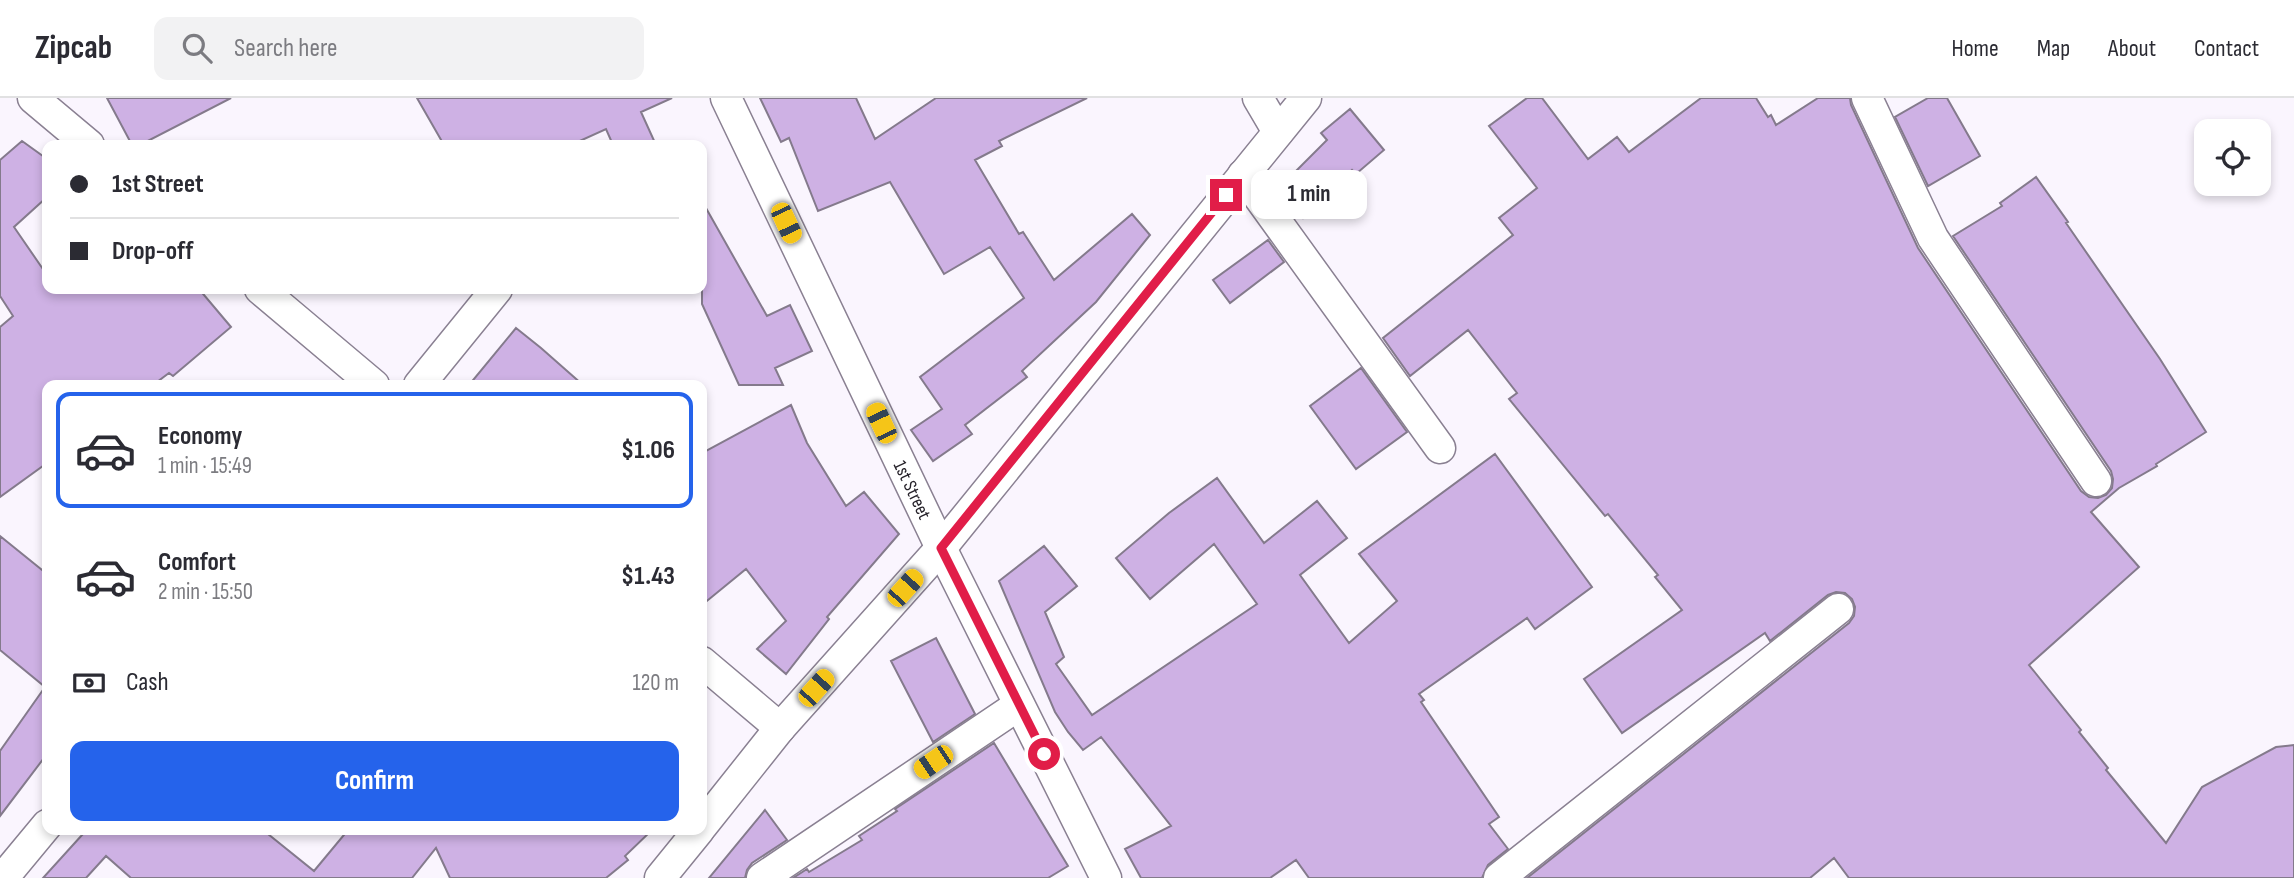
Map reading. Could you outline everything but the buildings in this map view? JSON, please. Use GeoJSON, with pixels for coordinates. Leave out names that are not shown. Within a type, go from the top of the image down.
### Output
{"type":"FeatureCollection","features":[{"type":"Feature","properties":{"kind":"street"},"geometry":{"type":"LineString","coordinates":[[33,98],[83,140]]}},
{"type":"Feature","properties":{"kind":"street","name":"1st Street"},"geometry":{"type":"LineString","coordinates":[[726,98],[941,548],[1106,878]]}},
{"type":"Feature","properties":{"kind":"street"},"geometry":{"type":"LineString","coordinates":[[1258,98],[1278,132]]}},
{"type":"Feature","properties":{"kind":"street"},"geometry":{"type":"LineString","coordinates":[[707,819],[780,728],[941,548],[1306,98]]}},
{"type":"Feature","properties":{"kind":"street"},"geometry":{"type":"LineString","coordinates":[[1867,98],[1933,237],[2096,481]]}},
{"type":"Feature","properties":{"kind":"street"},"geometry":{"type":"LineString","coordinates":[[1243,175],[1440,448]]}},
{"type":"Feature","properties":{"kind":"street"},"geometry":{"type":"LineString","coordinates":[[266,294],[368,380]]}},
{"type":"Feature","properties":{"kind":"street"},"geometry":{"type":"LineString","coordinates":[[423,380],[493,294]]}},
{"type":"Feature","properties":{"kind":"street"},"geometry":{"type":"LineString","coordinates":[[1499,878],[1838,609]]}},
{"type":"Feature","properties":{"kind":"street"},"geometry":{"type":"LineString","coordinates":[[707,666],[780,728]]}},
{"type":"Feature","properties":{"kind":"street"},"geometry":{"type":"LineString","coordinates":[[762,878],[1019,705]]}},
{"type":"Feature","properties":{"kind":"street"},"geometry":{"type":"LineString","coordinates":[[3,878],[42,831]]}},
{"type":"Feature","properties":{"kind":"street"},"geometry":{"type":"LineString","coordinates":[[660,878],[694,835]]}},
{"type":"Feature","properties":{"kind":"route"},"geometry":{"type":"LineString","coordinates":[[1044,754],[941,548],[1226,195]]}}]}
